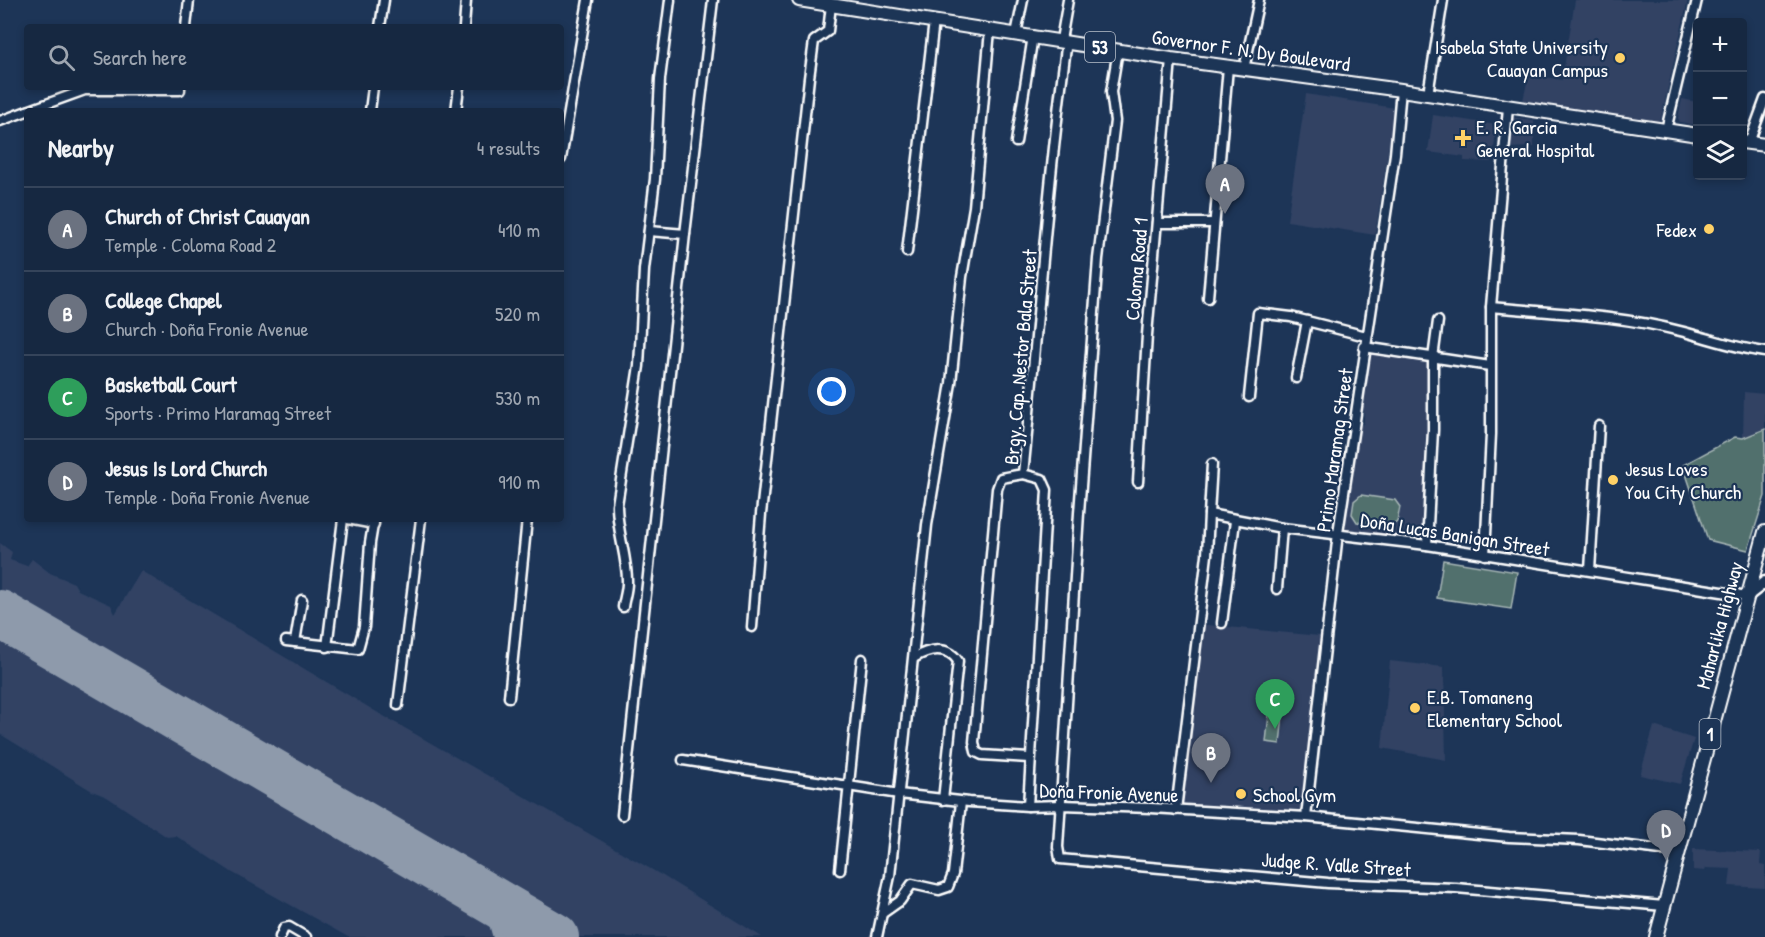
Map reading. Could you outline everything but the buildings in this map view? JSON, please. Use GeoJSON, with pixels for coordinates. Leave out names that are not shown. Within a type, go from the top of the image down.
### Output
{"type":"FeatureCollection","features":[{"type":"Feature","properties":{"kind":"highway","name":"Governor F. N. Dy Boulevard"},"geometry":{"type":"LineString","coordinates":[[799,0],[831,5],[848,4],[934,21],[1171,59],[1401,90],[1693,134]]}},
{"type":"Feature","properties":{"kind":"highway"},"geometry":{"type":"LineString","coordinates":[[1747,142],[1765,145]]}},
{"type":"Feature","properties":{"kind":"highway","name":"Maharlika Highway"},"geometry":{"type":"LineString","coordinates":[[1656,937],[1765,532]]}},
{"type":"Feature","properties":{"kind":"main road"},"geometry":{"type":"LineString","coordinates":[[1747,596],[1765,582]]}},
{"type":"Feature","properties":{"kind":"street"},"geometry":{"type":"LineString","coordinates":[[186,24],[189,0]]}},
{"type":"Feature","properties":{"kind":"street"},"geometry":{"type":"LineString","coordinates":[[380,24],[384,0]]}},
{"type":"Feature","properties":{"kind":"street"},"geometry":{"type":"LineString","coordinates":[[464,24],[466,0]]}},
{"type":"Feature","properties":{"kind":"street"},"geometry":{"type":"LineString","coordinates":[[564,141],[588,0]]}},
{"type":"Feature","properties":{"kind":"street"},"geometry":{"type":"LineString","coordinates":[[623,607],[627,569],[617,527],[617,506],[639,366],[649,231],[656,179],[663,42],[670,0]]}},
{"type":"Feature","properties":{"kind":"street"},"geometry":{"type":"LineString","coordinates":[[622,815],[637,655],[712,0]]}},
{"type":"Feature","properties":{"kind":"street"},"geometry":{"type":"LineString","coordinates":[[1016,34],[1023,0]]}},
{"type":"Feature","properties":{"kind":"street","name":"Brgy. Cap. Nestor Bala Street"},"geometry":{"type":"LineString","coordinates":[[1028,806],[1029,758],[1047,490],[1042,479],[1023,474],[1068,0]]}},
{"type":"Feature","properties":{"kind":"street"},"geometry":{"type":"LineString","coordinates":[[1244,69],[1259,0]]}},
{"type":"Feature","properties":{"kind":"street"},"geometry":{"type":"LineString","coordinates":[[1428,94],[1443,0]]}},
{"type":"Feature","properties":{"kind":"street"},"geometry":{"type":"LineString","coordinates":[[1666,130],[1697,0]]}},
{"type":"Feature","properties":{"kind":"street"},"geometry":{"type":"LineString","coordinates":[[752,627],[761,514],[809,78],[814,41],[826,35],[831,5]]}},
{"type":"Feature","properties":{"kind":"street"},"geometry":{"type":"LineString","coordinates":[[907,252],[934,21]]}},
{"type":"Feature","properties":{"kind":"street"},"geometry":{"type":"LineString","coordinates":[[877,937],[883,913],[899,794],[927,525],[951,383],[962,277],[974,207],[990,30]]}},
{"type":"Feature","properties":{"kind":"street"},"geometry":{"type":"LineString","coordinates":[[1016,142],[1033,36]]}},
{"type":"Feature","properties":{"kind":"street","name":"Judge R. Valle Street"},"geometry":{"type":"LineString","coordinates":[[1118,50],[1111,92],[1115,121],[1098,259],[1078,513],[1059,855],[1065,861],[1328,882],[1468,889],[1664,906]]}},
{"type":"Feature","properties":{"kind":"street","name":"Coloma Road 1"},"geometry":{"type":"LineString","coordinates":[[1138,482],[1171,59]]}},
{"type":"Feature","properties":{"kind":"street"},"geometry":{"type":"LineString","coordinates":[[1208,298],[1228,67]]}},
{"type":"Feature","properties":{"kind":"street"},"geometry":{"type":"LineString","coordinates":[[35,108],[85,90],[180,90]]}},
{"type":"Feature","properties":{"kind":"street"},"geometry":{"type":"LineString","coordinates":[[370,108],[373,90]]}},
{"type":"Feature","properties":{"kind":"street"},"geometry":{"type":"LineString","coordinates":[[456,108],[459,90]]}},
{"type":"Feature","properties":{"kind":"street","name":"Primo Maramag Street"},"geometry":{"type":"LineString","coordinates":[[1306,817],[1338,533],[1364,346],[1395,154],[1401,90]]}},
{"type":"Feature","properties":{"kind":"street"},"geometry":{"type":"LineString","coordinates":[[1747,140],[1765,99]]}},
{"type":"Feature","properties":{"kind":"street"},"geometry":{"type":"LineString","coordinates":[[1485,555],[1491,307],[1508,107]]}},
{"type":"Feature","properties":{"kind":"street"},"geometry":{"type":"LineString","coordinates":[[0,121],[24,112]]}},
{"type":"Feature","properties":{"kind":"street"},"geometry":{"type":"LineString","coordinates":[[1157,223],[1214,223]]}},
{"type":"Feature","properties":{"kind":"street"},"geometry":{"type":"LineString","coordinates":[[649,231],[685,234]]}},
{"type":"Feature","properties":{"kind":"street"},"geometry":{"type":"LineString","coordinates":[[1491,307],[1611,318],[1680,331],[1719,343],[1765,352]]}},
{"type":"Feature","properties":{"kind":"street"},"geometry":{"type":"LineString","coordinates":[[1249,397],[1258,313],[1307,321],[1366,336]]}},
{"type":"Feature","properties":{"kind":"street"},"geometry":{"type":"LineString","coordinates":[[1296,378],[1307,321]]}},
{"type":"Feature","properties":{"kind":"street"},"geometry":{"type":"LineString","coordinates":[[1427,545],[1433,430],[1433,358],[1438,321]]}},
{"type":"Feature","properties":{"kind":"street"},"geometry":{"type":"LineString","coordinates":[[1364,346],[1491,366]]}},
{"type":"Feature","properties":{"kind":"street"},"geometry":{"type":"LineString","coordinates":[[1590,570],[1599,426]]}},
{"type":"Feature","properties":{"kind":"street"},"geometry":{"type":"LineString","coordinates":[[1176,810],[1207,555],[1212,464]]}},
{"type":"Feature","properties":{"kind":"street"},"geometry":{"type":"LineString","coordinates":[[1023,474],[1001,478],[997,489],[974,742],[976,752],[982,756],[1029,758]]}},
{"type":"Feature","properties":{"kind":"street","name":"Doña Lucas Banigan Street"},"geometry":{"type":"LineString","coordinates":[[1209,514],[1235,521],[1427,545],[1747,596]]}},
{"type":"Feature","properties":{"kind":"street"},"geometry":{"type":"LineString","coordinates":[[1222,623],[1235,521]]}},
{"type":"Feature","properties":{"kind":"street"},"geometry":{"type":"LineString","coordinates":[[327,646],[343,522]]}},
{"type":"Feature","properties":{"kind":"street"},"geometry":{"type":"LineString","coordinates":[[302,600],[291,642],[354,650],[360,645],[374,522]]}},
{"type":"Feature","properties":{"kind":"street"},"geometry":{"type":"LineString","coordinates":[[398,705],[421,522]]}},
{"type":"Feature","properties":{"kind":"street"},"geometry":{"type":"LineString","coordinates":[[509,697],[527,522]]}},
{"type":"Feature","properties":{"kind":"street"},"geometry":{"type":"LineString","coordinates":[[1276,589],[1282,528]]}},
{"type":"Feature","properties":{"kind":"street"},"geometry":{"type":"LineString","coordinates":[[914,658],[923,652],[941,651],[953,655],[958,661],[943,800]]}},
{"type":"Feature","properties":{"kind":"street"},"geometry":{"type":"LineString","coordinates":[[840,870],[862,659]]}},
{"type":"Feature","properties":{"kind":"street","name":"Doña Fronie Avenue"},"geometry":{"type":"LineString","coordinates":[[683,760],[943,800],[1028,806],[1062,804],[1306,817],[1490,835],[1579,840],[1678,852]]}},
{"type":"Feature","properties":{"kind":"street"},"geometry":{"type":"LineString","coordinates":[[883,913],[900,901],[912,884],[939,891],[948,887],[953,874],[961,801]]}},
{"type":"Feature","properties":{"kind":"street"},"geometry":{"type":"LineString","coordinates":[[280,937],[284,928],[288,927],[306,937]]}},
{"type":"Feature","properties":{"kind":"shaded area","name":"Isabela State University Cauayan Campus"},"geometry":{"type":"Polygon","coordinates":[[[1575,0],[1688,0],[1660,123],[1523,100],[1529,74],[1562,80],[1575,0]]]}},
{"type":"Feature","properties":{"kind":"shaded area"},"geometry":{"type":"Polygon","coordinates":[[[1306,94],[1395,108],[1375,235],[1287,221],[1306,94]]]}},
{"type":"Feature","properties":{"kind":"shaded area"},"geometry":{"type":"Polygon","coordinates":[[[1682,99],[1693,101],[1693,125],[1680,122],[1678,118],[1682,99]]]}},
{"type":"Feature","properties":{"kind":"shaded area","name":"E. R. Garcia General Hospital"},"geometry":{"type":"Polygon","coordinates":[[[1433,115],[1497,125],[1492,162],[1464,161],[1464,157],[1428,152],[1433,115]]]}},
{"type":"Feature","properties":{"kind":"shaded area"},"geometry":{"type":"Polygon","coordinates":[[[1510,117],[1534,120],[1534,147],[1507,148],[1510,117]]]}},
{"type":"Feature","properties":{"kind":"shaded area"},"geometry":{"type":"Polygon","coordinates":[[[1368,350],[1428,359],[1423,541],[1348,531],[1345,527],[1359,426],[1364,423],[1364,412],[1360,408],[1368,350]]]}},
{"type":"Feature","properties":{"kind":"shaded area"},"geometry":{"type":"Polygon","coordinates":[[[1744,392],[1765,394],[1765,429],[1743,438],[1744,392]]]}},
{"type":"Feature","properties":{"kind":"shaded area"},"geometry":{"type":"Polygon","coordinates":[[[0,543],[12,552],[10,560],[27,566],[32,559],[50,573],[74,583],[78,590],[111,605],[115,614],[141,571],[375,711],[663,876],[762,937],[348,937],[233,873],[176,836],[167,837],[107,797],[92,791],[0,734],[0,543]]]}},
{"type":"Feature","properties":{"kind":"shaded area"},"geometry":{"type":"Polygon","coordinates":[[[1197,624],[1320,636],[1302,810],[1183,804],[1197,624]]]}},
{"type":"Feature","properties":{"kind":"shaded area","name":"E.B. Tomaneng Elementary School"},"geometry":{"type":"Polygon","coordinates":[[[1390,661],[1444,667],[1446,760],[1382,748],[1390,661]]]}},
{"type":"Feature","properties":{"kind":"shaded area"},"geometry":{"type":"Polygon","coordinates":[[[1654,726],[1694,739],[1680,784],[1640,775],[1654,726]]]}},
{"type":"Feature","properties":{"kind":"shaded area"},"geometry":{"type":"Polygon","coordinates":[[[1693,849],[1761,852],[1760,865],[1765,866],[1765,888],[1729,886],[1731,869],[1693,870],[1693,849]]]}},
{"type":"Feature","properties":{"kind":"green space"},"geometry":{"type":"Polygon","coordinates":[[[1765,429],[1765,496],[1748,550],[1708,540],[1683,465],[1735,437],[1743,438],[1765,429]]]}},
{"type":"Feature","properties":{"kind":"green space"},"geometry":{"type":"Polygon","coordinates":[[[1361,495],[1395,500],[1400,507],[1397,522],[1391,526],[1357,522],[1352,514],[1354,501],[1361,495]]]}},
{"type":"Feature","properties":{"kind":"green space"},"geometry":{"type":"Polygon","coordinates":[[[1443,560],[1517,572],[1511,609],[1437,598],[1443,560]]]}},
{"type":"Feature","properties":{"kind":"green space"},"geometry":{"type":"Polygon","coordinates":[[[1269,714],[1283,715],[1280,744],[1266,742],[1269,714]]]}},
{"type":"Feature","properties":{"kind":"taxiway"},"geometry":{"type":"LineString","coordinates":[[487,897],[493,902],[503,937]]}},
{"type":"Feature","properties":{"kind":"taxiway"},"geometry":{"type":"LineString","coordinates":[[513,937],[526,927],[542,930]]}},
{"type":"Feature","properties":{"kind":"runway"},"geometry":{"type":"LineString","coordinates":[[0,614],[555,937]]}},
{"type":"Feature","properties":{"kind":"place","name":"Isabela State University Cauayan Campus"},"geometry":{"type":"Point","coordinates":[1620,58]}},
{"type":"Feature","properties":{"kind":"place","name":"E. R. Garcia General Hospital"},"geometry":{"type":"Point","coordinates":[1463,138]}},
{"type":"Feature","properties":{"kind":"place","name":"Church of Christ Cauayan"},"geometry":{"type":"Point","coordinates":[1225,214]}},
{"type":"Feature","properties":{"kind":"place","name":"Fedex"},"geometry":{"type":"Point","coordinates":[1709,229]}},
{"type":"Feature","properties":{"kind":"place","name":"Jesus Loves You City Church"},"geometry":{"type":"Point","coordinates":[1613,480]}},
{"type":"Feature","properties":{"kind":"place","name":"E.B. Tomaneng Elementary School"},"geometry":{"type":"Point","coordinates":[1415,708]}},
{"type":"Feature","properties":{"kind":"place","name":"Basketball Court"},"geometry":{"type":"Point","coordinates":[1275,729]}},
{"type":"Feature","properties":{"kind":"place","name":"College Chapel"},"geometry":{"type":"Point","coordinates":[1211,783]}},
{"type":"Feature","properties":{"kind":"place","name":"School Gym"},"geometry":{"type":"Point","coordinates":[1241,794]}},
{"type":"Feature","properties":{"kind":"place","name":"Jesus Is Lord Church"},"geometry":{"type":"Point","coordinates":[1666,860]}}]}
